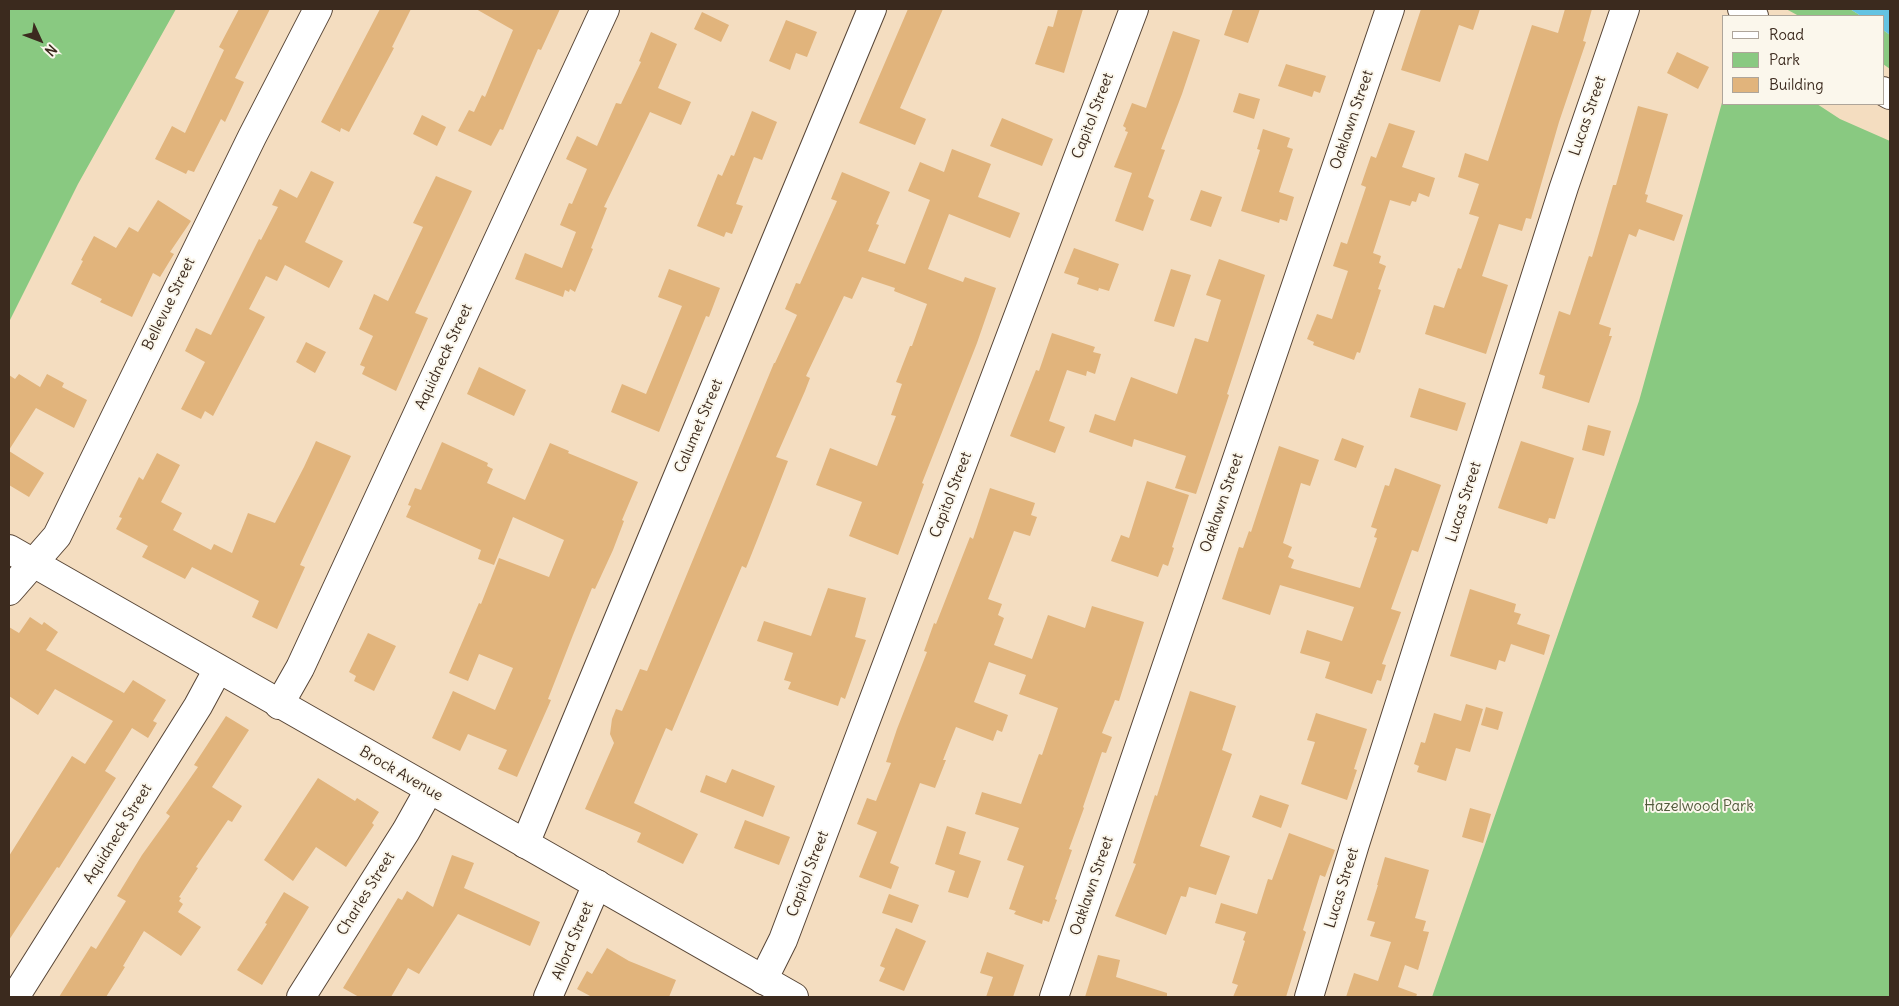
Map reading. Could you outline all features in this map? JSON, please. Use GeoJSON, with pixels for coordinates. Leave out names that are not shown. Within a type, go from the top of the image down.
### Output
{"type":"FeatureCollection","features":[{"type":"Feature","properties":{"kind":"street","name":"Bellevue Street"},"geometry":{"type":"LineString","coordinates":[[9,591],[57,536],[248,146],[318,9]]}},
{"type":"Feature","properties":{"kind":"street","name":"Aquidneck Street"},"geometry":{"type":"LineString","coordinates":[[279,705],[300,668],[605,9]]}},
{"type":"Feature","properties":{"kind":"street","name":"Calumet Street"},"geometry":{"type":"LineString","coordinates":[[525,844],[872,9]]}},
{"type":"Feature","properties":{"kind":"street","name":"Capitol Street"},"geometry":{"type":"LineString","coordinates":[[763,980],[784,940],[1134,9]]}},
{"type":"Feature","properties":{"kind":"street","name":"Oaklawn Street"},"geometry":{"type":"LineString","coordinates":[[1054,997],[1390,9]]}},
{"type":"Feature","properties":{"kind":"street","name":"Lucas Street"},"geometry":{"type":"LineString","coordinates":[[1309,997],[1355,844],[1564,187],[1625,9]]}},
{"type":"Feature","properties":{"kind":"street","name":"Brock Avenue"},"geometry":{"type":"LineString","coordinates":[[9,549],[279,705],[794,997]]}},
{"type":"Feature","properties":{"kind":"street","name":"Aquidneck Street"},"geometry":{"type":"LineString","coordinates":[[15,997],[198,706],[218,669]]}},
{"type":"Feature","properties":{"kind":"street","name":"Charles Street"},"geometry":{"type":"LineString","coordinates":[[301,997],[400,840],[429,790]]}},
{"type":"Feature","properties":{"kind":"street","name":"Allord Street"},"geometry":{"type":"LineString","coordinates":[[548,997],[597,884]]}},
{"type":"Feature","properties":{"kind":"green space"},"geometry":{"type":"Polygon","coordinates":[[[9,9],[176,9],[78,184],[9,322],[9,9]]]}},
{"type":"Feature","properties":{"kind":"green space"},"geometry":{"type":"Polygon","coordinates":[[[1786,9],[1850,9],[1859,15],[1797,15],[1786,9]]]}},
{"type":"Feature","properties":{"kind":"green space"},"geometry":{"type":"Polygon","coordinates":[[[1884,31],[1890,35],[1890,69],[1884,65],[1884,31]]]}},
{"type":"Feature","properties":{"kind":"green space","name":"Hazelwood Park"},"geometry":{"type":"Polygon","coordinates":[[[1722,103],[1722,105],[1819,105],[1840,119],[1890,141],[1890,997],[1432,997],[1639,401],[1722,103]]]}},
{"type":"Feature","properties":{"kind":"water"},"geometry":{"type":"Polygon","coordinates":[[[1850,9],[1890,9],[1890,35],[1884,31],[1884,15],[1859,15],[1850,9]]]}},
{"type":"Feature","properties":{"kind":"building"},"geometry":{"type":"Polygon","coordinates":[[[239,9],[270,9],[235,78],[244,82],[225,122],[221,119],[194,172],[188,170],[186,174],[155,159],[172,126],[185,133],[224,50],[219,47],[239,9]]]}},
{"type":"Feature","properties":{"kind":"building"},"geometry":{"type":"Polygon","coordinates":[[[380,9],[411,9],[392,47],[394,48],[349,132],[341,128],[340,132],[321,122],[380,9]]]}},
{"type":"Feature","properties":{"kind":"building"},"geometry":{"type":"Polygon","coordinates":[[[476,9],[560,9],[541,50],[538,49],[503,130],[500,129],[491,146],[458,131],[469,110],[474,112],[482,95],[485,97],[513,30],[476,9]]]}},
{"type":"Feature","properties":{"kind":"building"},"geometry":{"type":"Polygon","coordinates":[[[908,9],[943,9],[900,108],[926,119],[915,145],[859,123],[908,9]]]}},
{"type":"Feature","properties":{"kind":"building"},"geometry":{"type":"Polygon","coordinates":[[[1058,9],[1083,9],[1064,73],[1035,64],[1048,26],[1053,27],[1058,9]]]}},
{"type":"Feature","properties":{"kind":"building"},"geometry":{"type":"Polygon","coordinates":[[[1233,9],[1260,9],[1248,43],[1224,35],[1233,9]]]}},
{"type":"Feature","properties":{"kind":"building"},"geometry":{"type":"Polygon","coordinates":[[[1421,9],[1480,9],[1473,30],[1459,25],[1440,82],[1401,70],[1421,9]]]}},
{"type":"Feature","properties":{"kind":"building"},"geometry":{"type":"Polygon","coordinates":[[[1565,9],[1592,9],[1583,41],[1586,42],[1559,122],[1531,219],[1526,218],[1522,231],[1499,224],[1482,276],[1508,285],[1486,354],[1425,334],[1434,305],[1444,308],[1458,268],[1461,269],[1479,217],[1469,214],[1479,184],[1458,177],[1465,153],[1488,161],[1532,25],[1558,33],[1565,9]]]}},
{"type":"Feature","properties":{"kind":"building"},"geometry":{"type":"Polygon","coordinates":[[[702,12],[729,25],[721,42],[694,29],[702,12]]]}},
{"type":"Feature","properties":{"kind":"building"},"geometry":{"type":"Polygon","coordinates":[[[786,20],[817,32],[807,57],[796,53],[790,70],[769,61],[786,20]]]}},
{"type":"Feature","properties":{"kind":"building"},"geometry":{"type":"Polygon","coordinates":[[[1173,31],[1200,40],[1161,149],[1165,150],[1148,197],[1154,200],[1143,231],[1115,221],[1132,173],[1114,167],[1128,132],[1125,131],[1126,128],[1123,126],[1132,103],[1146,108],[1173,31]]]}},
{"type":"Feature","properties":{"kind":"building"},"geometry":{"type":"Polygon","coordinates":[[[651,32],[677,44],[658,88],[691,102],[681,125],[650,112],[604,207],[607,208],[591,248],[593,249],[575,292],[570,289],[569,292],[565,290],[563,297],[515,279],[525,253],[562,268],[576,232],[560,225],[569,203],[572,204],[587,169],[566,159],[577,136],[597,146],[616,103],[621,104],[641,62],[639,61],[651,32]]]}},
{"type":"Feature","properties":{"kind":"building"},"geometry":{"type":"Polygon","coordinates":[[[1677,52],[1709,67],[1698,89],[1667,73],[1677,52]]]}},
{"type":"Feature","properties":{"kind":"building"},"geometry":{"type":"Polygon","coordinates":[[[1286,64],[1326,76],[1320,93],[1314,91],[1312,97],[1278,86],[1286,64]]]}},
{"type":"Feature","properties":{"kind":"building"},"geometry":{"type":"Polygon","coordinates":[[[1239,93],[1260,99],[1254,119],[1233,112],[1239,93]]]}},
{"type":"Feature","properties":{"kind":"building"},"geometry":{"type":"Polygon","coordinates":[[[1638,106],[1668,114],[1645,194],[1648,195],[1646,202],[1683,215],[1674,241],[1639,229],[1636,237],[1629,234],[1599,324],[1611,328],[1609,336],[1612,336],[1589,403],[1542,388],[1545,376],[1539,374],[1559,311],[1570,315],[1589,256],[1592,257],[1613,185],[1616,185],[1638,106]]]}},
{"type":"Feature","properties":{"kind":"building"},"geometry":{"type":"Polygon","coordinates":[[[752,111],[777,122],[762,160],[754,157],[736,204],[743,206],[732,234],[726,232],[724,237],[697,226],[718,174],[722,176],[731,155],[734,156],[752,111]]]}},
{"type":"Feature","properties":{"kind":"building"},"geometry":{"type":"Polygon","coordinates":[[[422,115],[446,127],[437,146],[413,134],[422,115]]]}},
{"type":"Feature","properties":{"kind":"building"},"geometry":{"type":"Polygon","coordinates":[[[1002,118],[1053,139],[1042,166],[990,146],[1002,118]]]}},
{"type":"Feature","properties":{"kind":"building"},"geometry":{"type":"Polygon","coordinates":[[[1389,123],[1415,131],[1402,167],[1435,178],[1429,197],[1419,193],[1416,202],[1412,201],[1410,206],[1390,200],[1373,253],[1381,256],[1379,263],[1386,266],[1378,289],[1381,290],[1360,353],[1357,352],[1354,360],[1313,345],[1314,342],[1307,339],[1317,314],[1332,319],[1348,271],[1333,266],[1341,242],[1347,244],[1366,187],[1361,185],[1371,156],[1376,158],[1389,123]]]}},
{"type":"Feature","properties":{"kind":"building"},"geometry":{"type":"Polygon","coordinates":[[[1263,129],[1290,138],[1287,147],[1293,149],[1279,192],[1294,197],[1287,221],[1280,219],[1279,223],[1241,211],[1260,150],[1257,149],[1263,129]]]}},
{"type":"Feature","properties":{"kind":"building"},"geometry":{"type":"Polygon","coordinates":[[[952,149],[991,164],[978,197],[1020,213],[1010,238],[949,214],[928,269],[963,282],[965,277],[996,288],[977,343],[922,483],[924,484],[898,555],[849,536],[862,502],[816,485],[830,448],[877,466],[896,416],[891,415],[902,384],[896,382],[910,346],[912,346],[927,304],[894,291],[895,288],[862,277],[852,299],[844,296],[806,376],[810,378],[776,457],[788,461],[746,568],[742,566],[672,731],[666,728],[634,803],[698,834],[683,864],[637,842],[641,833],[585,809],[614,743],[610,734],[612,719],[616,709],[622,711],[640,669],[647,671],[774,363],[797,315],[785,309],[796,283],[800,284],[837,201],[831,199],[842,172],[890,192],[876,224],[879,225],[868,251],[905,264],[930,200],[908,191],[920,162],[944,172],[952,149]]]}},
{"type":"Feature","properties":{"kind":"building"},"geometry":{"type":"Polygon","coordinates":[[[311,171],[334,182],[305,242],[343,261],[329,288],[285,265],[277,281],[266,276],[249,309],[265,317],[213,416],[205,411],[201,419],[181,409],[205,362],[185,351],[196,328],[211,335],[259,239],[261,240],[278,207],[272,205],[280,189],[297,198],[311,171]]]}},
{"type":"Feature","properties":{"kind":"building"},"geometry":{"type":"Polygon","coordinates":[[[436,176],[472,191],[415,313],[428,318],[396,391],[362,374],[365,367],[360,365],[373,336],[359,329],[374,294],[388,301],[423,227],[413,223],[436,176]]]}},
{"type":"Feature","properties":{"kind":"building"},"geometry":{"type":"Polygon","coordinates":[[[1201,190],[1222,197],[1211,227],[1190,220],[1201,190]]]}},
{"type":"Feature","properties":{"kind":"building"},"geometry":{"type":"Polygon","coordinates":[[[158,200],[191,221],[170,252],[174,254],[160,277],[153,273],[132,317],[100,302],[102,299],[71,284],[94,236],[116,248],[129,227],[138,232],[158,200]]]}},
{"type":"Feature","properties":{"kind":"building"},"geometry":{"type":"Polygon","coordinates":[[[1074,248],[1119,264],[1109,291],[1099,288],[1098,291],[1077,284],[1079,278],[1064,273],[1074,248]]]}},
{"type":"Feature","properties":{"kind":"building"},"geometry":{"type":"Polygon","coordinates":[[[1219,259],[1265,275],[1227,394],[1229,395],[1196,494],[1175,488],[1186,456],[1134,439],[1132,447],[1089,432],[1095,414],[1115,421],[1131,377],[1177,394],[1195,338],[1208,342],[1221,300],[1206,295],[1219,259]]]}},
{"type":"Feature","properties":{"kind":"building"},"geometry":{"type":"Polygon","coordinates":[[[669,269],[720,288],[709,317],[706,316],[659,432],[611,412],[622,384],[646,394],[667,343],[682,306],[658,297],[669,269]]]}},
{"type":"Feature","properties":{"kind":"building"},"geometry":{"type":"Polygon","coordinates":[[[1171,269],[1191,275],[1174,327],[1154,321],[1171,269]]]}},
{"type":"Feature","properties":{"kind":"building"},"geometry":{"type":"Polygon","coordinates":[[[1052,333],[1095,347],[1093,352],[1101,354],[1095,374],[1087,371],[1086,376],[1067,370],[1049,421],[1065,427],[1055,453],[1010,436],[1036,370],[1039,371],[1052,333]]]}},
{"type":"Feature","properties":{"kind":"building"},"geometry":{"type":"Polygon","coordinates":[[[306,342],[326,352],[315,373],[296,362],[306,342]]]}},
{"type":"Feature","properties":{"kind":"building"},"geometry":{"type":"Polygon","coordinates":[[[479,367],[526,390],[514,416],[467,394],[479,367]]]}},
{"type":"Feature","properties":{"kind":"building"},"geometry":{"type":"Polygon","coordinates":[[[19,374],[40,387],[47,374],[64,383],[62,387],[87,400],[74,428],[36,408],[9,450],[9,375],[15,379],[19,374]]]}},
{"type":"Feature","properties":{"kind":"building"},"geometry":{"type":"Polygon","coordinates":[[[1419,388],[1466,403],[1457,431],[1410,417],[1419,388]]]}},
{"type":"Feature","properties":{"kind":"building"},"geometry":{"type":"Polygon","coordinates":[[[1588,425],[1611,431],[1604,456],[1582,450],[1588,425]]]}},
{"type":"Feature","properties":{"kind":"building"},"geometry":{"type":"Polygon","coordinates":[[[1342,438],[1364,446],[1356,468],[1334,460],[1342,438]]]}},
{"type":"Feature","properties":{"kind":"building"},"geometry":{"type":"Polygon","coordinates":[[[316,441],[351,456],[300,565],[305,567],[277,629],[252,617],[259,601],[192,567],[185,579],[142,557],[148,546],[116,529],[122,518],[119,517],[139,477],[143,480],[157,453],[180,465],[161,502],[182,513],[173,530],[211,550],[214,544],[232,553],[248,513],[275,523],[316,441]]]}},
{"type":"Feature","properties":{"kind":"building"},"geometry":{"type":"Polygon","coordinates":[[[1521,441],[1574,458],[1555,519],[1549,518],[1547,524],[1498,508],[1521,441]]]}},
{"type":"Feature","properties":{"kind":"building"},"geometry":{"type":"Polygon","coordinates":[[[442,442],[488,463],[487,466],[493,469],[487,483],[525,500],[550,443],[569,451],[568,453],[638,482],[622,520],[624,521],[613,550],[595,589],[592,588],[548,699],[551,700],[517,777],[498,769],[507,750],[468,734],[460,751],[432,738],[453,691],[495,710],[513,668],[479,654],[468,681],[449,673],[479,603],[481,604],[499,558],[549,577],[564,540],[513,517],[494,565],[478,559],[481,550],[406,517],[411,506],[408,505],[415,488],[421,490],[442,442]]]}},
{"type":"Feature","properties":{"kind":"building"},"geometry":{"type":"Polygon","coordinates":[[[1279,446],[1319,460],[1310,486],[1301,483],[1283,543],[1292,547],[1288,557],[1294,560],[1291,568],[1360,588],[1377,538],[1374,537],[1377,529],[1371,527],[1385,485],[1389,486],[1395,468],[1441,485],[1418,552],[1412,550],[1391,609],[1401,612],[1382,664],[1386,665],[1381,681],[1377,680],[1372,694],[1325,678],[1330,662],[1300,653],[1307,630],[1342,641],[1354,607],[1280,585],[1270,615],[1222,599],[1239,547],[1243,548],[1249,531],[1251,532],[1279,446]]]}},
{"type":"Feature","properties":{"kind":"building"},"geometry":{"type":"Polygon","coordinates":[[[9,451],[44,473],[29,497],[9,485],[9,451]]]}},
{"type":"Feature","properties":{"kind":"building"},"geometry":{"type":"Polygon","coordinates":[[[1147,481],[1189,495],[1172,547],[1174,548],[1168,566],[1163,564],[1158,577],[1111,561],[1121,535],[1129,538],[1147,481]]]}},
{"type":"Feature","properties":{"kind":"building"},"geometry":{"type":"Polygon","coordinates":[[[990,488],[1035,503],[1031,515],[1037,517],[1030,536],[1014,531],[988,599],[1002,604],[998,615],[1004,618],[994,645],[1032,659],[1048,615],[1085,628],[1092,606],[1144,622],[1119,701],[1115,700],[1102,733],[1112,737],[1106,753],[1102,752],[1083,807],[1069,849],[1072,850],[1055,899],[1057,900],[1049,922],[1043,920],[1042,924],[1014,914],[1016,911],[1009,909],[1024,866],[1007,860],[1019,828],[975,814],[982,792],[1021,804],[1039,754],[1042,755],[1058,708],[1019,694],[1026,675],[989,662],[974,702],[1008,715],[1002,732],[997,730],[993,741],[956,727],[943,760],[946,760],[935,788],[920,783],[890,863],[899,867],[891,889],[859,877],[877,832],[857,824],[867,798],[876,801],[891,763],[886,762],[927,652],[924,651],[934,623],[936,624],[970,537],[973,539],[990,488]]]}},
{"type":"Feature","properties":{"kind":"building"},"geometry":{"type":"Polygon","coordinates":[[[828,588],[866,598],[855,637],[866,640],[845,699],[841,697],[838,706],[788,689],[791,682],[784,680],[793,653],[757,641],[764,621],[811,636],[828,588]]]}},
{"type":"Feature","properties":{"kind":"building"},"geometry":{"type":"Polygon","coordinates":[[[1470,589],[1516,604],[1514,612],[1521,614],[1517,624],[1550,635],[1544,655],[1511,644],[1505,662],[1499,660],[1496,670],[1450,656],[1470,589]]]}},
{"type":"Feature","properties":{"kind":"building"},"geometry":{"type":"Polygon","coordinates":[[[30,617],[42,625],[44,622],[58,632],[46,650],[124,693],[133,680],[166,700],[153,721],[157,723],[148,738],[132,728],[105,771],[116,778],[59,868],[57,867],[9,940],[9,856],[72,756],[85,764],[113,721],[55,689],[38,715],[9,696],[9,627],[19,633],[30,617]]]}},
{"type":"Feature","properties":{"kind":"building"},"geometry":{"type":"Polygon","coordinates":[[[368,633],[396,646],[374,691],[354,681],[356,676],[349,672],[368,633]]]}},
{"type":"Feature","properties":{"kind":"building"},"geometry":{"type":"Polygon","coordinates":[[[1190,691],[1236,706],[1222,750],[1232,754],[1200,846],[1230,856],[1216,895],[1189,887],[1186,897],[1181,896],[1166,935],[1115,916],[1136,864],[1133,863],[1155,795],[1157,796],[1190,691]]]}},
{"type":"Feature","properties":{"kind":"building"},"geometry":{"type":"Polygon","coordinates":[[[1466,704],[1483,709],[1470,752],[1456,748],[1446,781],[1417,772],[1419,766],[1414,764],[1421,742],[1425,743],[1434,713],[1461,721],[1466,704]]]}},
{"type":"Feature","properties":{"kind":"building"},"geometry":{"type":"Polygon","coordinates":[[[1486,707],[1503,712],[1498,730],[1481,725],[1486,707]]]}},
{"type":"Feature","properties":{"kind":"building"},"geometry":{"type":"Polygon","coordinates":[[[1316,713],[1367,729],[1354,769],[1357,770],[1347,800],[1301,784],[1315,742],[1307,740],[1316,713]]]}},
{"type":"Feature","properties":{"kind":"building"},"geometry":{"type":"Polygon","coordinates":[[[226,716],[249,730],[212,787],[242,806],[232,822],[228,820],[196,867],[198,868],[179,897],[181,898],[179,901],[183,904],[178,912],[201,927],[181,956],[144,931],[106,997],[59,997],[91,946],[96,949],[126,901],[117,896],[142,855],[170,816],[166,813],[198,767],[194,765],[226,716]]]}},
{"type":"Feature","properties":{"kind":"building"},"geometry":{"type":"Polygon","coordinates":[[[732,769],[775,786],[763,817],[700,792],[706,775],[726,783],[732,769]]]}},
{"type":"Feature","properties":{"kind":"building"},"geometry":{"type":"Polygon","coordinates":[[[318,778],[355,801],[357,798],[379,812],[372,823],[374,825],[346,867],[316,847],[293,881],[264,860],[318,778]]]}},
{"type":"Feature","properties":{"kind":"building"},"geometry":{"type":"Polygon","coordinates":[[[1260,795],[1289,805],[1281,828],[1252,817],[1260,795]]]}},
{"type":"Feature","properties":{"kind":"building"},"geometry":{"type":"Polygon","coordinates":[[[1470,808],[1491,814],[1483,843],[1462,837],[1470,808]]]}},
{"type":"Feature","properties":{"kind":"building"},"geometry":{"type":"Polygon","coordinates":[[[745,820],[790,837],[779,865],[734,848],[745,820]]]}},
{"type":"Feature","properties":{"kind":"building"},"geometry":{"type":"Polygon","coordinates":[[[947,826],[966,832],[959,854],[981,861],[968,898],[948,892],[955,871],[935,864],[947,826]]]}},
{"type":"Feature","properties":{"kind":"building"},"geometry":{"type":"Polygon","coordinates":[[[1289,833],[1335,850],[1325,877],[1320,875],[1303,930],[1306,932],[1286,997],[1233,997],[1238,985],[1232,983],[1246,932],[1215,923],[1221,903],[1257,914],[1268,879],[1272,880],[1289,833]]]}},
{"type":"Feature","properties":{"kind":"building"},"geometry":{"type":"Polygon","coordinates":[[[452,855],[474,863],[464,888],[540,922],[530,946],[458,914],[419,974],[408,968],[391,997],[359,997],[343,988],[398,898],[402,900],[407,891],[433,907],[452,855]]]}},
{"type":"Feature","properties":{"kind":"building"},"geometry":{"type":"Polygon","coordinates":[[[1385,857],[1429,870],[1415,918],[1426,921],[1423,931],[1429,932],[1418,970],[1405,965],[1398,987],[1417,994],[1416,997],[1346,997],[1354,973],[1378,981],[1391,942],[1370,936],[1375,922],[1367,920],[1385,857]]]}},
{"type":"Feature","properties":{"kind":"building"},"geometry":{"type":"Polygon","coordinates":[[[284,892],[309,907],[262,985],[237,970],[267,924],[265,923],[284,892]]]}},
{"type":"Feature","properties":{"kind":"building"},"geometry":{"type":"Polygon","coordinates":[[[889,894],[919,905],[912,923],[882,913],[889,894]]]}},
{"type":"Feature","properties":{"kind":"building"},"geometry":{"type":"Polygon","coordinates":[[[896,928],[926,941],[904,991],[879,981],[885,968],[880,966],[896,928]]]}},
{"type":"Feature","properties":{"kind":"building"},"geometry":{"type":"Polygon","coordinates":[[[607,948],[629,961],[676,980],[669,997],[592,997],[577,989],[587,971],[592,974],[607,948]]]}},
{"type":"Feature","properties":{"kind":"building"},"geometry":{"type":"Polygon","coordinates":[[[987,952],[1024,965],[1013,997],[986,997],[993,977],[980,973],[987,952]]]}},
{"type":"Feature","properties":{"kind":"building"},"geometry":{"type":"Polygon","coordinates":[[[1098,955],[1120,960],[1116,977],[1167,993],[1167,997],[1085,997],[1098,955]]]}}]}
